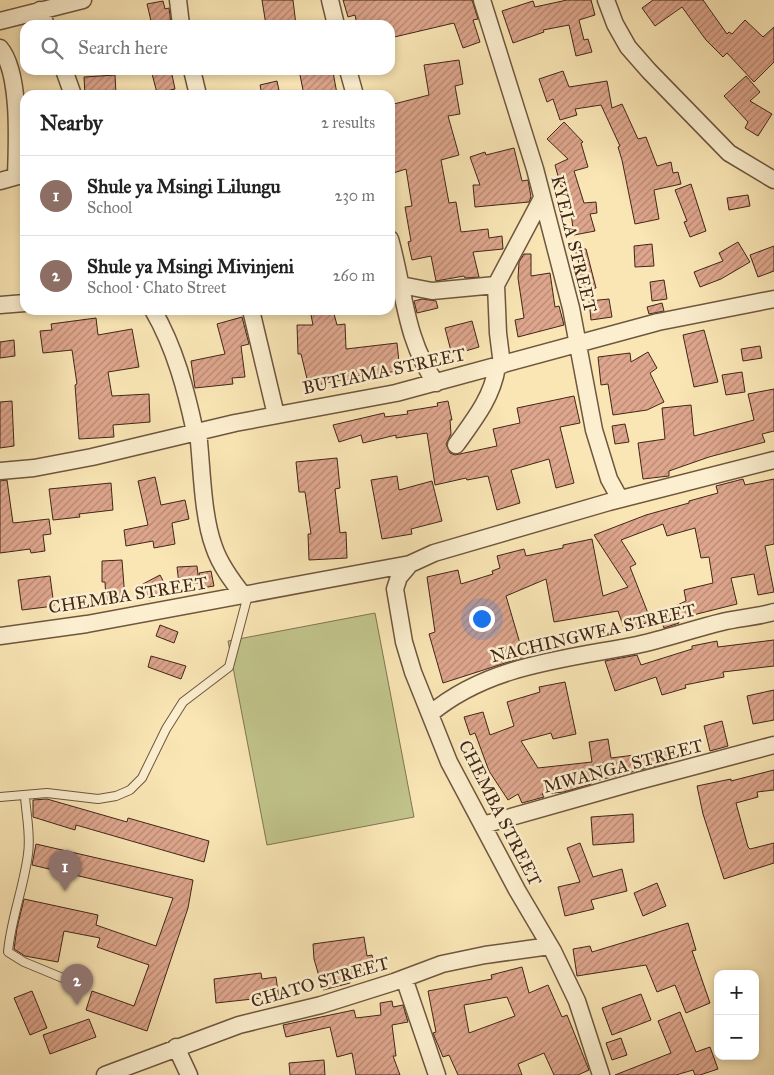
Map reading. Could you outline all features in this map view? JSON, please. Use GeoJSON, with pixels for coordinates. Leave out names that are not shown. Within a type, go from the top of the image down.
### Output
{"type":"FeatureCollection","features":[{"type":"Feature","properties":{"kind":"street"},"geometry":{"type":"LineString","coordinates":[[0,20],[43,18],[83,0]]}},
{"type":"Feature","properties":{"kind":"street"},"geometry":{"type":"LineString","coordinates":[[178,0],[180,20]]}},
{"type":"Feature","properties":{"kind":"street"},"geometry":{"type":"LineString","coordinates":[[330,0],[335,20]]}},
{"type":"Feature","properties":{"kind":"street","name":"KYELA STREET"},"geometry":{"type":"LineString","coordinates":[[482,0],[520,119],[571,308],[576,343],[594,430],[609,479],[620,499]]}},
{"type":"Feature","properties":{"kind":"street"},"geometry":{"type":"LineString","coordinates":[[606,0],[614,24],[628,48],[648,71],[730,153],[774,180]]}},
{"type":"Feature","properties":{"kind":"street"},"geometry":{"type":"LineString","coordinates":[[0,48],[9,64],[14,87],[20,175],[0,181]]}},
{"type":"Feature","properties":{"kind":"street"},"geometry":{"type":"LineString","coordinates":[[66,75],[71,90]]}},
{"type":"Feature","properties":{"kind":"street"},"geometry":{"type":"LineString","coordinates":[[193,75],[197,90]]}},
{"type":"Feature","properties":{"kind":"street"},"geometry":{"type":"LineString","coordinates":[[349,75],[354,90]]}},
{"type":"Feature","properties":{"kind":"street"},"geometry":{"type":"LineString","coordinates":[[456,445],[478,416],[492,388],[499,366],[496,285],[542,200]]}},
{"type":"Feature","properties":{"kind":"street"},"geometry":{"type":"LineString","coordinates":[[395,260],[411,338],[420,360],[436,383]]}},
{"type":"Feature","properties":{"kind":"street"},"geometry":{"type":"LineString","coordinates":[[401,285],[432,290],[496,285]]}},
{"type":"Feature","properties":{"kind":"street","name":"BUTIAMA STREET"},"geometry":{"type":"LineString","coordinates":[[0,471],[34,468],[92,458],[196,432],[276,415],[346,403],[436,383],[576,343],[697,312],[774,299]]}},
{"type":"Feature","properties":{"kind":"street"},"geometry":{"type":"LineString","coordinates":[[0,305],[20,303]]}},
{"type":"Feature","properties":{"kind":"street"},"geometry":{"type":"LineString","coordinates":[[157,315],[165,330],[179,369],[196,432],[209,529],[214,547],[228,576],[246,595]]}},
{"type":"Feature","properties":{"kind":"street"},"geometry":{"type":"LineString","coordinates":[[252,315],[276,415]]}},
{"type":"Feature","properties":{"kind":"street","name":"CHEMBA STREET"},"geometry":{"type":"LineString","coordinates":[[0,636],[86,624],[410,564],[434,553],[620,499],[774,460]]}},
{"type":"Feature","properties":{"kind":"street","name":"CHEMBA STREET"},"geometry":{"type":"LineString","coordinates":[[410,564],[399,577],[395,589],[397,605],[406,649],[430,714],[449,762],[517,890],[550,946],[576,1001],[601,1075]]}},
{"type":"Feature","properties":{"kind":"street","name":"NACHINGWEA STREET"},"geometry":{"type":"LineString","coordinates":[[430,714],[467,687],[494,676],[552,660],[643,644],[722,622],[774,612]]}},
{"type":"Feature","properties":{"kind":"street","name":"MWANGA STREET"},"geometry":{"type":"LineString","coordinates":[[483,825],[638,780],[774,746]]}},
{"type":"Feature","properties":{"kind":"street","name":"CHATO STREET"},"geometry":{"type":"LineString","coordinates":[[105,1075],[239,1025],[321,1004],[452,962],[485,955],[550,946]]}},
{"type":"Feature","properties":{"kind":"street"},"geometry":{"type":"LineString","coordinates":[[404,978],[436,1075]]}},
{"type":"Feature","properties":{"kind":"street"},"geometry":{"type":"LineString","coordinates":[[176,1047],[189,1075]]}},
{"type":"Feature","properties":{"kind":"lane"},"geometry":{"type":"LineString","coordinates":[[0,797],[47,793],[98,798],[116,796],[130,790],[142,778],[152,762],[166,729],[183,702],[229,667],[246,595]]}},
{"type":"Feature","properties":{"kind":"lane"},"geometry":{"type":"LineString","coordinates":[[25,796],[29,852],[17,909],[11,922],[8,952],[24,962],[82,986]]}},
{"type":"Feature","properties":{"kind":"green space"},"geometry":{"type":"Polygon","coordinates":[[[375,613],[414,817],[267,845],[228,641],[375,613]]]}},
{"type":"Feature","properties":{"kind":"building"},"geometry":{"type":"Polygon","coordinates":[[[262,0],[293,0],[295,20],[265,20],[262,0]]]}},
{"type":"Feature","properties":{"kind":"building"},"geometry":{"type":"Polygon","coordinates":[[[343,0],[472,0],[478,19],[473,20],[480,42],[463,48],[454,23],[395,37],[395,20],[356,20],[355,15],[348,17],[343,0]]]}},
{"type":"Feature","properties":{"kind":"building"},"geometry":{"type":"Polygon","coordinates":[[[567,0],[591,0],[595,15],[579,20],[584,40],[588,39],[592,52],[576,56],[569,25],[543,30],[544,32],[513,43],[502,11],[533,1],[535,7],[567,0]]]}},
{"type":"Feature","properties":{"kind":"building"},"geometry":{"type":"Polygon","coordinates":[[[653,0],[703,0],[727,34],[729,32],[732,34],[745,20],[763,37],[774,27],[774,62],[754,82],[727,53],[723,57],[706,40],[682,7],[655,26],[642,8],[653,0]]]}},
{"type":"Feature","properties":{"kind":"building"},"geometry":{"type":"Polygon","coordinates":[[[163,1],[165,9],[169,8],[170,20],[151,20],[147,4],[163,1]]]}},
{"type":"Feature","properties":{"kind":"building"},"geometry":{"type":"Polygon","coordinates":[[[459,60],[463,84],[455,86],[460,114],[448,116],[459,155],[441,160],[449,203],[456,202],[461,232],[488,229],[489,238],[502,236],[503,249],[473,252],[479,277],[465,278],[464,276],[436,281],[431,256],[412,260],[408,242],[411,241],[405,207],[412,206],[406,169],[395,172],[395,104],[429,95],[424,65],[459,60]]]}},
{"type":"Feature","properties":{"kind":"building"},"geometry":{"type":"Polygon","coordinates":[[[563,71],[569,87],[607,81],[612,108],[622,104],[638,139],[646,137],[657,166],[671,162],[673,173],[678,172],[681,184],[654,190],[659,219],[635,224],[618,147],[620,146],[601,105],[575,109],[577,115],[560,120],[553,99],[547,102],[539,79],[563,71]]]}},
{"type":"Feature","properties":{"kind":"building"},"geometry":{"type":"Polygon","coordinates":[[[115,75],[116,90],[85,90],[84,77],[115,75]]]}},
{"type":"Feature","properties":{"kind":"building"},"geometry":{"type":"Polygon","coordinates":[[[152,75],[172,75],[175,89],[156,90],[152,75]]]}},
{"type":"Feature","properties":{"kind":"building"},"geometry":{"type":"Polygon","coordinates":[[[300,75],[334,75],[336,90],[303,90],[300,75]]]}},
{"type":"Feature","properties":{"kind":"building"},"geometry":{"type":"Polygon","coordinates":[[[746,76],[760,92],[750,101],[772,114],[758,136],[745,128],[748,122],[724,96],[746,76]]]}},
{"type":"Feature","properties":{"kind":"building"},"geometry":{"type":"Polygon","coordinates":[[[277,81],[279,90],[261,90],[260,85],[277,81]]]}},
{"type":"Feature","properties":{"kind":"building"},"geometry":{"type":"Polygon","coordinates":[[[564,122],[583,142],[581,143],[588,167],[574,171],[584,203],[596,202],[597,213],[590,214],[595,231],[574,235],[567,185],[561,187],[555,165],[568,159],[547,139],[564,122]]]}},
{"type":"Feature","properties":{"kind":"building"},"geometry":{"type":"Polygon","coordinates":[[[514,148],[522,181],[528,180],[531,197],[529,202],[475,207],[473,185],[480,185],[470,157],[485,152],[486,155],[514,148]]]}},
{"type":"Feature","properties":{"kind":"building"},"geometry":{"type":"Polygon","coordinates":[[[691,184],[706,231],[690,237],[684,222],[687,221],[675,190],[691,184]]]}},
{"type":"Feature","properties":{"kind":"building"},"geometry":{"type":"Polygon","coordinates":[[[748,195],[750,206],[729,210],[727,198],[748,195]]]}},
{"type":"Feature","properties":{"kind":"building"},"geometry":{"type":"Polygon","coordinates":[[[738,242],[750,262],[721,279],[700,287],[694,272],[723,261],[719,253],[738,242]]]}},
{"type":"Feature","properties":{"kind":"building"},"geometry":{"type":"Polygon","coordinates":[[[652,244],[654,266],[635,267],[634,246],[652,244]]]}},
{"type":"Feature","properties":{"kind":"building"},"geometry":{"type":"Polygon","coordinates":[[[774,246],[774,271],[758,277],[750,255],[774,246]]]}},
{"type":"Feature","properties":{"kind":"building"},"geometry":{"type":"Polygon","coordinates":[[[575,249],[586,249],[596,288],[581,291],[576,267],[580,267],[575,249]]]}},
{"type":"Feature","properties":{"kind":"building"},"geometry":{"type":"Polygon","coordinates":[[[524,254],[531,254],[531,276],[550,273],[555,307],[559,306],[564,325],[518,337],[515,320],[524,318],[518,278],[519,262],[524,254]]]}},
{"type":"Feature","properties":{"kind":"building"},"geometry":{"type":"Polygon","coordinates":[[[664,280],[667,299],[652,301],[650,282],[664,280]]]}},
{"type":"Feature","properties":{"kind":"building"},"geometry":{"type":"Polygon","coordinates":[[[422,299],[436,301],[438,308],[417,313],[414,301],[422,299]]]}},
{"type":"Feature","properties":{"kind":"building"},"geometry":{"type":"Polygon","coordinates":[[[609,299],[612,317],[591,320],[589,301],[609,299]]]}},
{"type":"Feature","properties":{"kind":"building"},"geometry":{"type":"Polygon","coordinates":[[[662,303],[664,311],[649,314],[647,307],[662,303]]]}},
{"type":"Feature","properties":{"kind":"building"},"geometry":{"type":"Polygon","coordinates":[[[311,315],[334,315],[337,325],[345,324],[346,349],[397,343],[400,371],[353,376],[353,379],[309,387],[301,354],[298,354],[297,325],[313,325],[311,315]]]}},
{"type":"Feature","properties":{"kind":"building"},"geometry":{"type":"Polygon","coordinates":[[[242,317],[249,344],[241,346],[245,377],[232,378],[233,384],[195,388],[191,361],[225,354],[217,324],[242,317]]]}},
{"type":"Feature","properties":{"kind":"building"},"geometry":{"type":"Polygon","coordinates":[[[96,318],[98,335],[132,329],[139,367],[108,372],[112,396],[149,394],[150,422],[113,425],[114,437],[79,439],[75,385],[77,384],[72,350],[43,353],[40,331],[52,330],[51,324],[96,318]]]}},
{"type":"Feature","properties":{"kind":"building"},"geometry":{"type":"Polygon","coordinates":[[[472,321],[479,347],[452,355],[445,328],[472,321]]]}},
{"type":"Feature","properties":{"kind":"building"},"geometry":{"type":"Polygon","coordinates":[[[704,330],[718,382],[694,387],[683,335],[704,330]]]}},
{"type":"Feature","properties":{"kind":"building"},"geometry":{"type":"Polygon","coordinates":[[[14,340],[15,356],[0,358],[0,342],[14,340]]]}},
{"type":"Feature","properties":{"kind":"building"},"geometry":{"type":"Polygon","coordinates":[[[760,346],[762,358],[743,361],[741,349],[760,346]]]}},
{"type":"Feature","properties":{"kind":"building"},"geometry":{"type":"Polygon","coordinates":[[[648,352],[657,368],[650,373],[664,402],[647,410],[613,415],[608,384],[601,385],[598,357],[630,353],[631,362],[648,352]]]}},
{"type":"Feature","properties":{"kind":"building"},"geometry":{"type":"Polygon","coordinates":[[[742,372],[745,392],[726,395],[722,375],[742,372]]]}},
{"type":"Feature","properties":{"kind":"building"},"geometry":{"type":"Polygon","coordinates":[[[774,389],[774,431],[762,434],[765,442],[709,457],[669,471],[669,476],[643,479],[638,443],[665,439],[662,408],[691,405],[694,436],[754,420],[748,394],[774,389]]]}},
{"type":"Feature","properties":{"kind":"building"},"geometry":{"type":"Polygon","coordinates":[[[574,396],[580,423],[560,427],[574,483],[556,488],[549,459],[511,470],[520,503],[497,510],[488,476],[467,480],[466,478],[435,485],[427,433],[396,438],[396,435],[363,443],[361,435],[339,442],[333,425],[384,413],[385,417],[408,414],[407,411],[438,406],[437,403],[448,401],[452,420],[450,420],[451,434],[446,444],[450,453],[455,455],[497,446],[493,429],[520,423],[517,408],[574,396]]]}},
{"type":"Feature","properties":{"kind":"building"},"geometry":{"type":"Polygon","coordinates":[[[12,401],[14,446],[0,448],[0,402],[12,401]]]}},
{"type":"Feature","properties":{"kind":"building"},"geometry":{"type":"Polygon","coordinates":[[[625,424],[629,442],[615,444],[612,426],[625,424]]]}},
{"type":"Feature","properties":{"kind":"building"},"geometry":{"type":"Polygon","coordinates":[[[337,458],[340,488],[335,489],[340,533],[346,532],[347,558],[309,560],[308,534],[311,534],[305,492],[299,492],[296,462],[337,458]]]}},
{"type":"Feature","properties":{"kind":"building"},"geometry":{"type":"Polygon","coordinates":[[[397,476],[399,490],[432,481],[442,521],[411,529],[412,534],[382,539],[371,480],[397,476]]]}},
{"type":"Feature","properties":{"kind":"building"},"geometry":{"type":"Polygon","coordinates":[[[155,477],[161,505],[185,500],[189,519],[172,523],[175,544],[154,548],[153,541],[126,546],[124,530],[148,525],[138,481],[155,477]]]}},
{"type":"Feature","properties":{"kind":"building"},"geometry":{"type":"Polygon","coordinates":[[[743,479],[745,485],[774,479],[774,544],[765,546],[774,592],[758,595],[754,574],[731,578],[737,604],[677,619],[679,623],[664,628],[658,614],[686,601],[684,590],[713,583],[709,557],[701,558],[695,528],[667,536],[663,524],[621,540],[636,564],[630,567],[651,621],[625,631],[618,611],[554,622],[546,579],[506,596],[524,657],[443,683],[429,634],[435,632],[427,577],[458,570],[461,584],[493,574],[492,571],[500,568],[497,556],[524,549],[526,556],[592,539],[603,596],[628,587],[594,535],[646,515],[718,493],[716,486],[743,479]]]}},
{"type":"Feature","properties":{"kind":"building"},"geometry":{"type":"Polygon","coordinates":[[[7,480],[13,523],[49,519],[51,534],[43,535],[45,551],[31,553],[30,549],[0,553],[0,481],[7,480]]]}},
{"type":"Feature","properties":{"kind":"building"},"geometry":{"type":"Polygon","coordinates":[[[111,483],[113,510],[79,514],[80,517],[53,520],[49,489],[111,483]]]}},
{"type":"Feature","properties":{"kind":"building"},"geometry":{"type":"Polygon","coordinates":[[[122,560],[125,599],[106,600],[105,582],[102,582],[102,561],[122,560]]]}},
{"type":"Feature","properties":{"kind":"building"},"geometry":{"type":"Polygon","coordinates":[[[197,566],[199,583],[179,584],[177,567],[197,566]]]}},
{"type":"Feature","properties":{"kind":"building"},"geometry":{"type":"Polygon","coordinates":[[[211,571],[214,586],[202,588],[199,573],[211,571]]]}},
{"type":"Feature","properties":{"kind":"building"},"geometry":{"type":"Polygon","coordinates":[[[160,575],[168,590],[149,600],[141,585],[160,575]]]}},
{"type":"Feature","properties":{"kind":"building"},"geometry":{"type":"Polygon","coordinates":[[[50,576],[54,606],[22,610],[18,580],[50,576]]]}},
{"type":"Feature","properties":{"kind":"building"},"geometry":{"type":"Polygon","coordinates":[[[160,625],[178,632],[174,643],[156,636],[160,625]]]}},
{"type":"Feature","properties":{"kind":"building"},"geometry":{"type":"Polygon","coordinates":[[[774,640],[774,666],[723,672],[724,677],[685,685],[686,688],[662,695],[656,677],[615,691],[605,661],[637,655],[641,665],[692,649],[692,646],[717,641],[718,647],[774,640]]]}},
{"type":"Feature","properties":{"kind":"building"},"geometry":{"type":"Polygon","coordinates":[[[151,656],[186,666],[181,679],[148,667],[151,656]]]}},
{"type":"Feature","properties":{"kind":"building"},"geometry":{"type":"Polygon","coordinates":[[[565,682],[576,734],[553,739],[551,733],[521,741],[538,768],[592,762],[589,742],[608,739],[611,758],[666,751],[668,763],[591,782],[591,784],[564,792],[542,794],[544,797],[522,803],[518,794],[508,800],[489,771],[475,733],[470,735],[464,717],[483,712],[490,735],[514,726],[507,702],[540,692],[539,687],[565,682]]]}},
{"type":"Feature","properties":{"kind":"building"},"geometry":{"type":"Polygon","coordinates":[[[774,690],[774,720],[753,724],[747,696],[774,690]]]}},
{"type":"Feature","properties":{"kind":"building"},"geometry":{"type":"Polygon","coordinates":[[[722,721],[728,746],[710,751],[704,726],[722,721]]]}},
{"type":"Feature","properties":{"kind":"building"},"geometry":{"type":"Polygon","coordinates":[[[774,770],[774,790],[757,792],[758,797],[736,803],[748,847],[750,849],[774,843],[774,863],[724,879],[703,814],[697,786],[731,779],[731,781],[774,770]]]}},
{"type":"Feature","properties":{"kind":"building"},"geometry":{"type":"Polygon","coordinates":[[[47,799],[127,822],[128,818],[209,841],[204,862],[76,825],[75,830],[33,817],[33,800],[47,799]]]}},
{"type":"Feature","properties":{"kind":"building"},"geometry":{"type":"Polygon","coordinates":[[[633,814],[634,842],[593,845],[591,817],[633,814]]]}},
{"type":"Feature","properties":{"kind":"building"},"geometry":{"type":"Polygon","coordinates":[[[580,843],[593,877],[622,869],[627,891],[591,900],[594,909],[565,916],[558,887],[580,882],[567,848],[580,843]]]}},
{"type":"Feature","properties":{"kind":"building"},"geometry":{"type":"Polygon","coordinates":[[[36,844],[193,880],[188,908],[147,1031],[86,1010],[92,991],[134,1006],[149,965],[97,947],[100,938],[64,931],[58,962],[25,956],[14,949],[17,928],[24,899],[98,915],[96,925],[156,946],[173,898],[32,865],[36,844]]]}},
{"type":"Feature","properties":{"kind":"building"},"geometry":{"type":"Polygon","coordinates":[[[657,883],[666,906],[643,916],[634,893],[657,883]]]}},
{"type":"Feature","properties":{"kind":"building"},"geometry":{"type":"Polygon","coordinates":[[[688,923],[696,950],[692,951],[710,1003],[686,1013],[675,985],[657,992],[646,965],[577,976],[573,949],[590,946],[592,952],[688,923]]]}},
{"type":"Feature","properties":{"kind":"building"},"geometry":{"type":"Polygon","coordinates":[[[364,937],[367,956],[372,955],[376,974],[349,980],[350,983],[323,990],[314,959],[313,944],[364,937]]]}},
{"type":"Feature","properties":{"kind":"building"},"geometry":{"type":"Polygon","coordinates":[[[522,967],[529,993],[548,985],[562,1017],[567,1015],[589,1070],[578,1075],[554,1075],[544,1053],[518,1064],[522,1075],[458,1075],[449,1055],[443,1057],[433,1033],[436,1032],[428,991],[492,979],[491,975],[522,967]],[[507,997],[464,1005],[469,1033],[515,1016],[507,997]]]}},
{"type":"Feature","properties":{"kind":"building"},"geometry":{"type":"Polygon","coordinates":[[[261,973],[262,979],[276,977],[279,999],[263,1001],[262,998],[216,1003],[214,979],[261,973]]]}},
{"type":"Feature","properties":{"kind":"building"},"geometry":{"type":"Polygon","coordinates":[[[32,991],[47,1028],[30,1035],[14,998],[32,991]]]}},
{"type":"Feature","properties":{"kind":"building"},"geometry":{"type":"Polygon","coordinates":[[[641,994],[651,1020],[612,1035],[602,1008],[641,994]]]}},
{"type":"Feature","properties":{"kind":"building"},"geometry":{"type":"Polygon","coordinates":[[[392,1001],[393,1007],[403,1005],[408,1022],[392,1025],[396,1056],[393,1056],[400,1075],[356,1075],[352,1053],[337,1057],[330,1027],[286,1037],[283,1025],[354,1010],[356,1018],[381,1015],[380,1003],[392,1001]]]}},
{"type":"Feature","properties":{"kind":"building"},"geometry":{"type":"Polygon","coordinates":[[[680,1012],[696,1052],[710,1047],[718,1069],[700,1075],[695,1075],[693,1070],[676,1075],[615,1075],[671,1053],[658,1021],[680,1012]]]}},
{"type":"Feature","properties":{"kind":"building"},"geometry":{"type":"Polygon","coordinates":[[[89,1019],[96,1037],[50,1054],[43,1035],[89,1019]]]}},
{"type":"Feature","properties":{"kind":"building"},"geometry":{"type":"Polygon","coordinates":[[[621,1038],[627,1055],[612,1060],[606,1043],[621,1038]]]}},
{"type":"Feature","properties":{"kind":"building"},"geometry":{"type":"Polygon","coordinates":[[[324,1060],[325,1075],[290,1075],[289,1063],[324,1060]]]}},
{"type":"Feature","properties":{"kind":"place","name":"Shule ya Msingi Lilungu"},"geometry":{"type":"Point","coordinates":[65,891]}},
{"type":"Feature","properties":{"kind":"place","name":"Shule ya Msingi Mivinjeni"},"geometry":{"type":"Point","coordinates":[77,1005]}}]}
